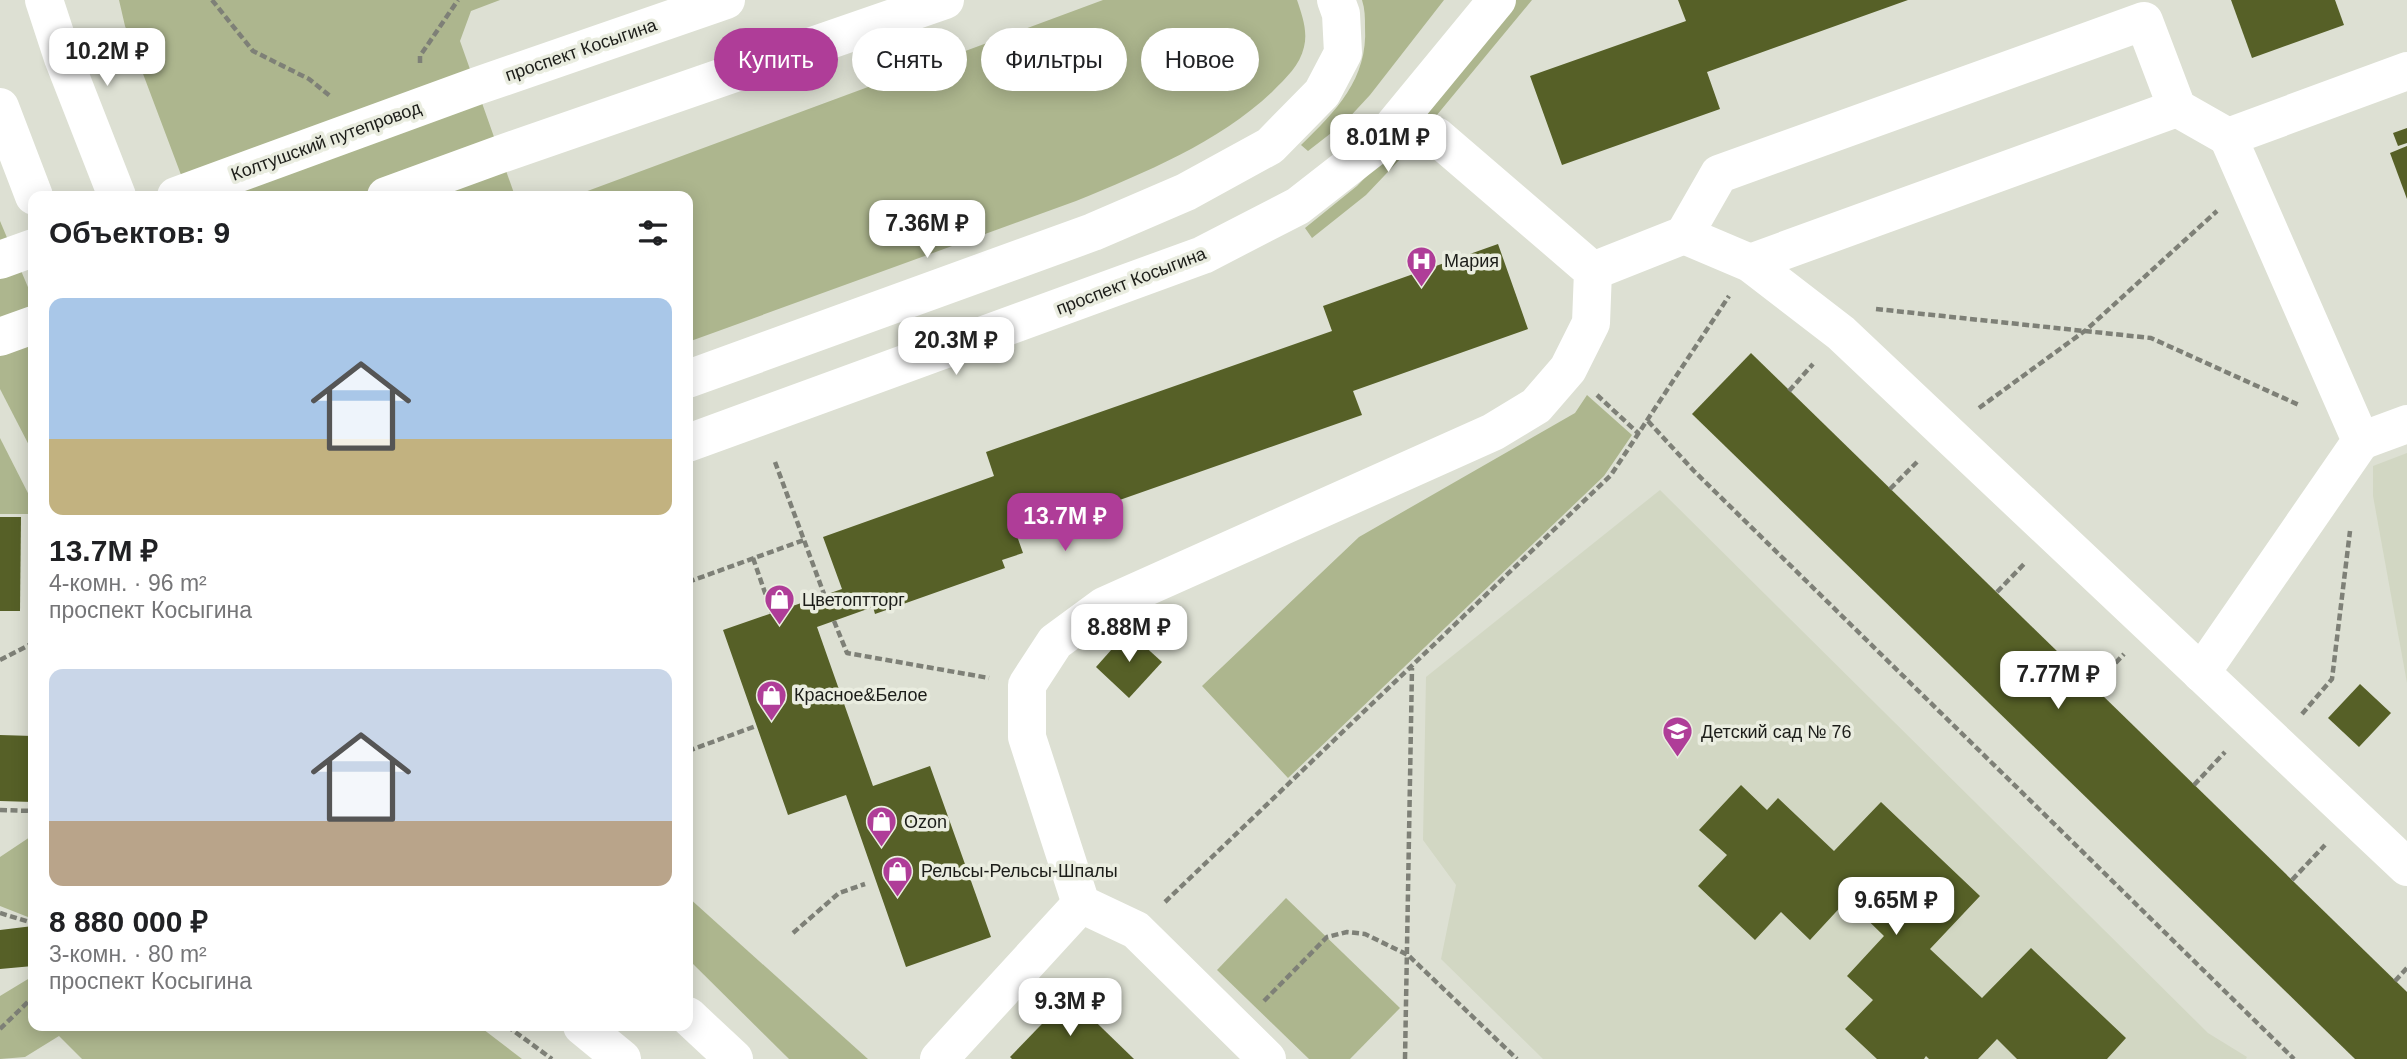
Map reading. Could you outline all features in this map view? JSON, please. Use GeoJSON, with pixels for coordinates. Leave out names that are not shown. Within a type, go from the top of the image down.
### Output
{"type":"FeatureCollection","features":[{"type":"Feature","properties":{"kind":"main road"},"geometry":{"type":"LineString","coordinates":[[44,0],[63,58],[115,191]]}},
{"type":"Feature","properties":{"kind":"main road","name":"проспект Косыгина"},"geometry":{"type":"LineString","coordinates":[[477,86],[726,0]]}},
{"type":"Feature","properties":{"kind":"main road"},"geometry":{"type":"LineString","coordinates":[[400,191],[945,0]]}},
{"type":"Feature","properties":{"kind":"main road"},"geometry":{"type":"LineString","coordinates":[[693,377],[1093,232],[1186,192],[1270,146],[1322,93],[1343,53],[1341,13],[1336,0]]}},
{"type":"Feature","properties":{"kind":"main road","name":"проспект Косыгина"},"geometry":{"type":"LineString","coordinates":[[693,441],[1203,255],[1298,206],[1380,142],[1497,0]]}},
{"type":"Feature","properties":{"kind":"main road"},"geometry":{"type":"LineString","coordinates":[[1593,271],[1684,235],[1719,174],[2144,20],[2177,108],[2228,138],[2361,441]]}},
{"type":"Feature","properties":{"kind":"main road"},"geometry":{"type":"LineString","coordinates":[[2228,138],[2407,71]]}},
{"type":"Feature","properties":{"kind":"main road","name":"Колтушский путепровод"},"geometry":{"type":"LineString","coordinates":[[190,191],[477,86]]}},
{"type":"Feature","properties":{"kind":"main road"},"geometry":{"type":"LineString","coordinates":[[0,107],[32,191]]}},
{"type":"Feature","properties":{"kind":"main road"},"geometry":{"type":"LineString","coordinates":[[1750,263],[2177,108]]}},
{"type":"Feature","properties":{"kind":"main road"},"geometry":{"type":"LineString","coordinates":[[1436,136],[1593,271]]}},
{"type":"Feature","properties":{"kind":"main road"},"geometry":{"type":"LineString","coordinates":[[1684,235],[1750,263],[1841,333],[2407,867]]}},
{"type":"Feature","properties":{"kind":"main road"},"geometry":{"type":"LineString","coordinates":[[0,260],[28,250]]}},
{"type":"Feature","properties":{"kind":"main road"},"geometry":{"type":"LineString","coordinates":[[1268,1059],[1136,930],[1082,904],[1027,737],[1027,685],[1055,642],[1104,606],[1493,432],[1536,406],[1568,369],[1591,323],[1593,271]]}},
{"type":"Feature","properties":{"kind":"main road"},"geometry":{"type":"LineString","coordinates":[[0,337],[28,328]]}},
{"type":"Feature","properties":{"kind":"main road"},"geometry":{"type":"LineString","coordinates":[[2201,673],[2361,441],[2407,424]]}},
{"type":"Feature","properties":{"kind":"main road"},"geometry":{"type":"LineString","coordinates":[[939,1059],[1082,904]]}},
{"type":"Feature","properties":{"kind":"main road"},"geometry":{"type":"LineString","coordinates":[[693,1021],[734,1059]]}},
{"type":"Feature","properties":{"kind":"path"},"geometry":{"type":"LineString","coordinates":[[212,0],[253,51],[309,79],[340,104]]}},
{"type":"Feature","properties":{"kind":"path"},"geometry":{"type":"LineString","coordinates":[[1947,431],[2086,330],[2215,212],[2253,194]]}},
{"type":"Feature","properties":{"kind":"path"},"geometry":{"type":"LineString","coordinates":[[1136,930],[1611,475],[1750,263]]}},
{"type":"Feature","properties":{"kind":"path"},"geometry":{"type":"LineString","coordinates":[[1841,333],[1867,308],[2151,338],[2310,410],[2361,441]]}},
{"type":"Feature","properties":{"kind":"path"},"geometry":{"type":"LineString","coordinates":[[1568,369],[1639,434]]}},
{"type":"Feature","properties":{"kind":"path"},"geometry":{"type":"LineString","coordinates":[[1648,421],[1694,471],[2294,1059]]}},
{"type":"Feature","properties":{"kind":"path"},"geometry":{"type":"LineString","coordinates":[[775,462],[824,594]]}},
{"type":"Feature","properties":{"kind":"path"},"geometry":{"type":"LineString","coordinates":[[2277,744],[2332,679],[2351,520]]}},
{"type":"Feature","properties":{"kind":"path"},"geometry":{"type":"LineString","coordinates":[[693,580],[804,540]]}},
{"type":"Feature","properties":{"kind":"path"},"geometry":{"type":"LineString","coordinates":[[753,558],[772,613]]}},
{"type":"Feature","properties":{"kind":"path"},"geometry":{"type":"LineString","coordinates":[[834,621],[846,653],[1027,685]]}},
{"type":"Feature","properties":{"kind":"path"},"geometry":{"type":"LineString","coordinates":[[0,660],[28,646]]}},
{"type":"Feature","properties":{"kind":"path"},"geometry":{"type":"LineString","coordinates":[[1405,1059],[1412,668]]}},
{"type":"Feature","properties":{"kind":"path"},"geometry":{"type":"LineString","coordinates":[[693,749],[756,726]]}},
{"type":"Feature","properties":{"kind":"path"},"geometry":{"type":"LineString","coordinates":[[0,810],[28,811]]}},
{"type":"Feature","properties":{"kind":"path"},"geometry":{"type":"LineString","coordinates":[[793,933],[839,893],[865,884]]}},
{"type":"Feature","properties":{"kind":"path"},"geometry":{"type":"LineString","coordinates":[[0,913],[28,921]]}},
{"type":"Feature","properties":{"kind":"path"},"geometry":{"type":"LineString","coordinates":[[1236,1028],[1327,937],[1347,932],[1364,934],[1408,956],[1517,1059]]}},
{"type":"Feature","properties":{"kind":"path"},"geometry":{"type":"LineString","coordinates":[[2395,981],[2407,968]]}},
{"type":"Feature","properties":{"kind":"path"},"geometry":{"type":"LineString","coordinates":[[0,1029],[28,1002]]}},
{"type":"Feature","properties":{"kind":"path"},"geometry":{"type":"LineString","coordinates":[[514,1031],[552,1059]]}},
{"type":"Feature","properties":{"kind":"shaded area"},"geometry":{"type":"Polygon","coordinates":[[[2407,453],[2407,683],[2373,496],[2373,466],[2407,453]]]}},
{"type":"Feature","properties":{"kind":"shaded area","name":"Детский сад № 76"},"geometry":{"type":"Polygon","coordinates":[[[1660,490],[2208,1033],[2247,1057],[2246,1059],[1543,1059],[1441,959],[1456,885],[1423,840],[1426,677],[1660,490]]]}},
{"type":"Feature","properties":{"kind":"green space"},"geometry":{"type":"Polygon","coordinates":[[[119,0],[500,0],[471,11],[460,41],[513,191],[187,191],[125,26],[119,0]]]}},
{"type":"Feature","properties":{"kind":"green space"},"geometry":{"type":"Polygon","coordinates":[[[1103,0],[1297,0],[1305,29],[1305,41],[1292,71],[1252,109],[1205,141],[1155,167],[1076,201],[693,340],[693,191],[587,191],[857,91],[967,91],[967,50],[981,45],[981,91],[1127,91],[1127,28],[1027,28],[1103,0]]]}},
{"type":"Feature","properties":{"kind":"green space"},"geometry":{"type":"Polygon","coordinates":[[[1362,0],[1444,0],[1370,95],[1344,123],[1308,151],[1301,145],[1326,120],[1347,93],[1361,63],[1365,46],[1362,0]]]}},
{"type":"Feature","properties":{"kind":"green space"},"geometry":{"type":"Polygon","coordinates":[[[1513,0],[1532,0],[1403,156],[1366,195],[1312,238],[1305,228],[1357,186],[1392,150],[1513,0]]]}},
{"type":"Feature","properties":{"kind":"green space"},"geometry":{"type":"Polygon","coordinates":[[[0,221],[28,287],[28,443],[0,389],[0,221]]]}},
{"type":"Feature","properties":{"kind":"green space"},"geometry":{"type":"Polygon","coordinates":[[[1587,395],[1632,435],[1604,476],[1288,778],[1202,686],[1359,537],[1575,413],[1587,395]]]}},
{"type":"Feature","properties":{"kind":"green space"},"geometry":{"type":"Polygon","coordinates":[[[0,438],[28,493],[28,514],[0,514],[0,438]]]}},
{"type":"Feature","properties":{"kind":"green space"},"geometry":{"type":"Polygon","coordinates":[[[28,838],[28,917],[0,906],[0,857],[28,838]]]}},
{"type":"Feature","properties":{"kind":"green space"},"geometry":{"type":"Polygon","coordinates":[[[1286,898],[1400,1008],[1350,1059],[1309,1059],[1217,970],[1286,898]]]}},
{"type":"Feature","properties":{"kind":"green space"},"geometry":{"type":"Polygon","coordinates":[[[693,902],[868,1059],[789,1059],[693,964],[693,902]]]}},
{"type":"Feature","properties":{"kind":"green space"},"geometry":{"type":"Polygon","coordinates":[[[28,979],[28,1031],[486,1031],[522,1059],[82,1059],[59,1036],[25,1057],[0,1059],[0,996],[28,979]]]}},
{"type":"Feature","properties":{"kind":"building"},"geometry":{"type":"Polygon","coordinates":[[[1678,0],[1908,0],[1707,72],[1720,109],[1562,165],[1530,76],[1686,21],[1678,0]]]}},
{"type":"Feature","properties":{"kind":"building"},"geometry":{"type":"Polygon","coordinates":[[[2231,0],[2335,0],[2344,25],[2252,58],[2231,0]]]}},
{"type":"Feature","properties":{"kind":"building"},"geometry":{"type":"Polygon","coordinates":[[[2407,128],[2407,143],[2398,146],[2393,133],[2407,128]]]}},
{"type":"Feature","properties":{"kind":"building"},"geometry":{"type":"Polygon","coordinates":[[[2407,146],[2407,199],[2390,153],[2407,146]]]}},
{"type":"Feature","properties":{"kind":"building"},"geometry":{"type":"Polygon","coordinates":[[[1498,244],[1528,329],[1353,391],[1362,415],[1017,536],[1023,553],[1002,560],[1005,568],[875,614],[873,607],[817,627],[873,786],[930,766],[991,937],[906,967],[846,795],[788,815],[723,630],[842,589],[823,537],[994,476],[986,452],[1332,331],[1323,306],[1498,244]]]}},
{"type":"Feature","properties":{"kind":"building"},"geometry":{"type":"Polygon","coordinates":[[[1751,353],[2407,992],[2407,1059],[2355,1059],[1692,414],[1751,353]]]}},
{"type":"Feature","properties":{"kind":"building"},"geometry":{"type":"Polygon","coordinates":[[[0,517],[21,517],[20,611],[0,611],[0,517]]]}},
{"type":"Feature","properties":{"kind":"building"},"geometry":{"type":"Polygon","coordinates":[[[1128,631],[1162,662],[1129,698],[1096,667],[1128,631]]]}},
{"type":"Feature","properties":{"kind":"building"},"geometry":{"type":"Polygon","coordinates":[[[2360,684],[2391,713],[2359,747],[2328,718],[2360,684]]]}},
{"type":"Feature","properties":{"kind":"building"},"geometry":{"type":"Polygon","coordinates":[[[0,735],[28,736],[28,802],[0,801],[0,735]]]}},
{"type":"Feature","properties":{"kind":"building"},"geometry":{"type":"Polygon","coordinates":[[[1741,785],[1767,810],[1778,798],[1834,851],[1881,802],[1980,896],[1930,949],[1982,998],[2031,948],[2126,1038],[2107,1059],[2017,1059],[1997,1039],[1978,1059],[1929,1059],[1926,1056],[1924,1059],[1877,1059],[1845,1029],[1873,1000],[1847,976],[1884,936],[1847,900],[1810,940],[1781,912],[1755,940],[1698,886],[1727,855],[1699,830],[1741,785]]]}},
{"type":"Feature","properties":{"kind":"building"},"geometry":{"type":"Polygon","coordinates":[[[28,927],[28,966],[0,969],[0,930],[28,927]]]}},
{"type":"Feature","properties":{"kind":"building"},"geometry":{"type":"Polygon","coordinates":[[[1069,996],[1134,1059],[1012,1059],[1010,1057],[1069,996]]]}},
{"type":"Feature","properties":{"kind":"place","name":"Мария"},"geometry":{"type":"Point","coordinates":[1421,288]}},
{"type":"Feature","properties":{"kind":"place","name":"Цветоптторг"},"geometry":{"type":"Point","coordinates":[779,627]}},
{"type":"Feature","properties":{"kind":"place","name":"Красное&Белое"},"geometry":{"type":"Point","coordinates":[771,722]}},
{"type":"Feature","properties":{"kind":"place","name":"Детский сад № 76"},"geometry":{"type":"Point","coordinates":[1678,759]}},
{"type":"Feature","properties":{"kind":"place","name":"Ozon"},"geometry":{"type":"Point","coordinates":[881,849]}},
{"type":"Feature","properties":{"kind":"place","name":"Рельсы-Рельсы-Шпалы"},"geometry":{"type":"Point","coordinates":[898,898]}}]}
